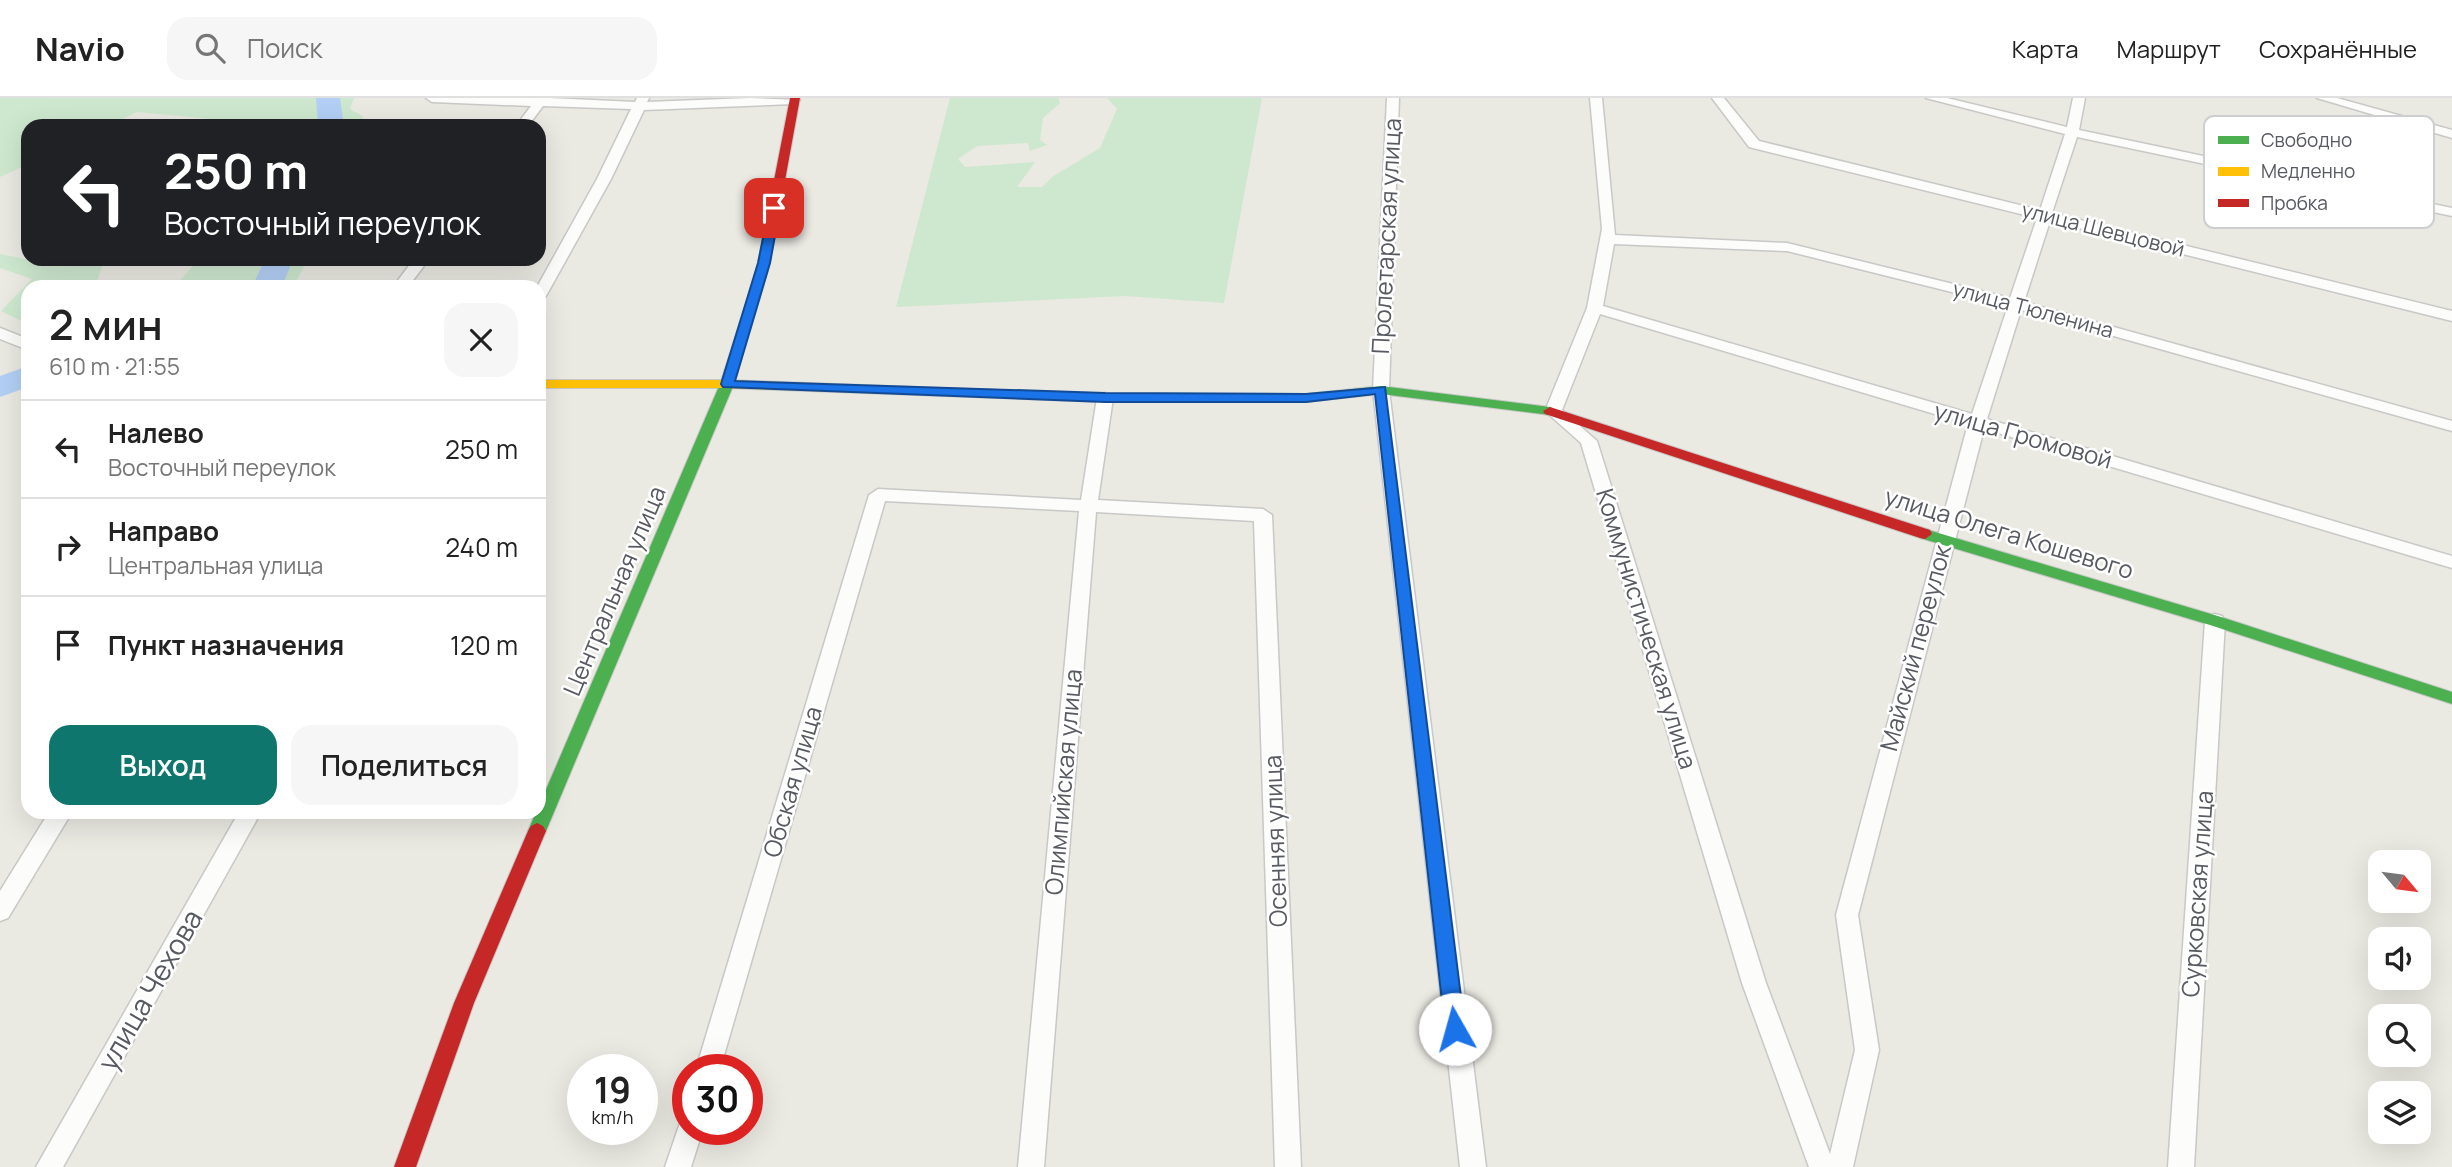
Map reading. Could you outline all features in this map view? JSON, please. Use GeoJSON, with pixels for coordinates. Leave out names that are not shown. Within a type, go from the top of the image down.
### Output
{"type":"FeatureCollection","features":[{"type":"Feature","properties":{"kind":"street"},"geometry":{"type":"LineString","coordinates":[[432,98],[640,102],[794,99]]}},
{"type":"Feature","properties":{"kind":"street","name":"Пролетарская улица"},"geometry":{"type":"LineString","coordinates":[[1394,98],[1381,390],[1473,1167]]}},
{"type":"Feature","properties":{"kind":"street"},"geometry":{"type":"LineString","coordinates":[[1553,411],[1595,308],[1609,229],[1596,98]]}},
{"type":"Feature","properties":{"kind":"street","name":"улица Шевцовой"},"geometry":{"type":"LineString","coordinates":[[1718,98],[1754,144],[2452,316]]}},
{"type":"Feature","properties":{"kind":"street"},"geometry":{"type":"LineString","coordinates":[[1932,98],[2072,132],[2204,160]]}},
{"type":"Feature","properties":{"kind":"street","name":"Майский переулок"},"geometry":{"type":"LineString","coordinates":[[1840,1167],[1867,1051],[1847,915],[1977,423],[2072,132],[2078,98]]}},
{"type":"Feature","properties":{"kind":"street"},"geometry":{"type":"LineString","coordinates":[[2323,98],[2388,116]]}},
{"type":"Feature","properties":{"kind":"street","name":"Центральная улица"},"geometry":{"type":"LineString","coordinates":[[546,810],[727,384],[764,263],[794,99]]}},
{"type":"Feature","properties":{"kind":"street"},"geometry":{"type":"LineString","coordinates":[[527,119],[542,100]]}},
{"type":"Feature","properties":{"kind":"street"},"geometry":{"type":"LineString","coordinates":[[546,283],[604,179],[640,102]]}},
{"type":"Feature","properties":{"kind":"street"},"geometry":{"type":"LineString","coordinates":[[2434,129],[2452,134]]}},
{"type":"Feature","properties":{"kind":"street"},"geometry":{"type":"LineString","coordinates":[[2434,208],[2452,212]]}},
{"type":"Feature","properties":{"kind":"street","name":"улица Тюленина"},"geometry":{"type":"LineString","coordinates":[[1607,239],[1787,247],[2016,304],[2452,426]]}},
{"type":"Feature","properties":{"kind":"street"},"geometry":{"type":"LineString","coordinates":[[406,280],[416,266]]}},
{"type":"Feature","properties":{"kind":"street","name":"улица Громовой"},"geometry":{"type":"LineString","coordinates":[[1595,308],[2452,562]]}},
{"type":"Feature","properties":{"kind":"street"},"geometry":{"type":"LineString","coordinates":[[0,333],[21,342]]}},
{"type":"Feature","properties":{"kind":"street","name":"улица Олега Кошевого"},"geometry":{"type":"LineString","coordinates":[[546,384],[727,384],[1105,398],[1306,398],[1381,390],[1553,411],[1944,540],[2215,621],[2452,698]]}},
{"type":"Feature","properties":{"kind":"street","name":"Олимпийская улица"},"geometry":{"type":"LineString","coordinates":[[1031,1167],[1088,508],[1105,398]]}},
{"type":"Feature","properties":{"kind":"street","name":"Коммунистическая улица"},"geometry":{"type":"LineString","coordinates":[[1553,411],[1590,441],[1754,983],[1822,1167]]}},
{"type":"Feature","properties":{"kind":"street","name":"Обская улица"},"geometry":{"type":"LineString","coordinates":[[712,1054],[877,495],[1088,508]]}},
{"type":"Feature","properties":{"kind":"street","name":"Осенняя улица"},"geometry":{"type":"LineString","coordinates":[[1088,508],[1263,515],[1288,1167]]}},
{"type":"Feature","properties":{"kind":"street","name":"Сурковская улица"},"geometry":{"type":"LineString","coordinates":[[2181,1167],[2215,621]]}},
{"type":"Feature","properties":{"kind":"street"},"geometry":{"type":"LineString","coordinates":[[0,911],[57,819]]}},
{"type":"Feature","properties":{"kind":"street","name":"улица Чехова"},"geometry":{"type":"LineString","coordinates":[[49,1167],[246,819]]}},
{"type":"Feature","properties":{"kind":"street","name":"Центральная улица"},"geometry":{"type":"LineString","coordinates":[[405,1167],[464,1003],[542,819]]}},
{"type":"Feature","properties":{"kind":"street"},"geometry":{"type":"LineString","coordinates":[[678,1167],[685,1145]]}},
{"type":"Feature","properties":{"kind":"green space"},"geometry":{"type":"Polygon","coordinates":[[[0,98],[354,98],[350,109],[363,119],[212,119],[137,112],[122,119],[21,119],[21,167],[0,177],[0,98]]]}},
{"type":"Feature","properties":{"kind":"green space"},"geometry":{"type":"Polygon","coordinates":[[[950,98],[1058,98],[1060,103],[1043,118],[1040,140],[1047,145],[1030,151],[1028,143],[977,146],[958,159],[965,167],[1035,162],[1017,187],[1042,187],[1052,177],[1100,148],[1117,109],[1107,98],[1262,98],[1224,303],[1125,296],[896,307],[950,98]]]}},
{"type":"Feature","properties":{"kind":"green space"},"geometry":{"type":"Polygon","coordinates":[[[0,254],[21,258],[21,266],[102,266],[97,280],[31,280],[0,268],[0,254]]]}},
{"type":"Feature","properties":{"kind":"green space"},"geometry":{"type":"Polygon","coordinates":[[[193,266],[304,266],[297,280],[180,280],[193,266]]]}},
{"type":"Feature","properties":{"kind":"green space"},"geometry":{"type":"Polygon","coordinates":[[[21,290],[21,321],[1,311],[21,290]]]}},
{"type":"Feature","properties":{"kind":"waterway"},"geometry":{"type":"LineString","coordinates":[[328,98],[330,119]]}},
{"type":"Feature","properties":{"kind":"waterway"},"geometry":{"type":"LineString","coordinates":[[270,280],[276,266]]}},
{"type":"Feature","properties":{"kind":"waterway"},"geometry":{"type":"LineString","coordinates":[[0,387],[21,379]]}},
{"type":"Feature","properties":{"kind":"traffic: fast"},"geometry":{"type":"LineString","coordinates":[[546,810],[727,384],[751,307]]}},
{"type":"Feature","properties":{"kind":"traffic: fast"},"geometry":{"type":"LineString","coordinates":[[1102,398],[1306,398],[1381,390],[1550,411]]}},
{"type":"Feature","properties":{"kind":"traffic: fast"},"geometry":{"type":"LineString","coordinates":[[1925,534],[2215,621],[2452,698]]}},
{"type":"Feature","properties":{"kind":"traffic: fast"},"geometry":{"type":"LineString","coordinates":[[537,831],[542,819]]}},
{"type":"Feature","properties":{"kind":"traffic: slow"},"geometry":{"type":"LineString","coordinates":[[546,384],[727,384],[1102,398]]}},
{"type":"Feature","properties":{"kind":"traffic: jam"},"geometry":{"type":"LineString","coordinates":[[751,307],[764,263],[795,98]]}},
{"type":"Feature","properties":{"kind":"traffic: jam"},"geometry":{"type":"LineString","coordinates":[[1550,411],[1925,534]]}},
{"type":"Feature","properties":{"kind":"traffic: jam"},"geometry":{"type":"LineString","coordinates":[[405,1167],[464,1003],[537,831]]}},
{"type":"Feature","properties":{"kind":"route"},"geometry":{"type":"LineString","coordinates":[[774,208],[764,263],[727,384],[1105,398],[1306,398],[1381,390],[1455,1029]]}}]}
